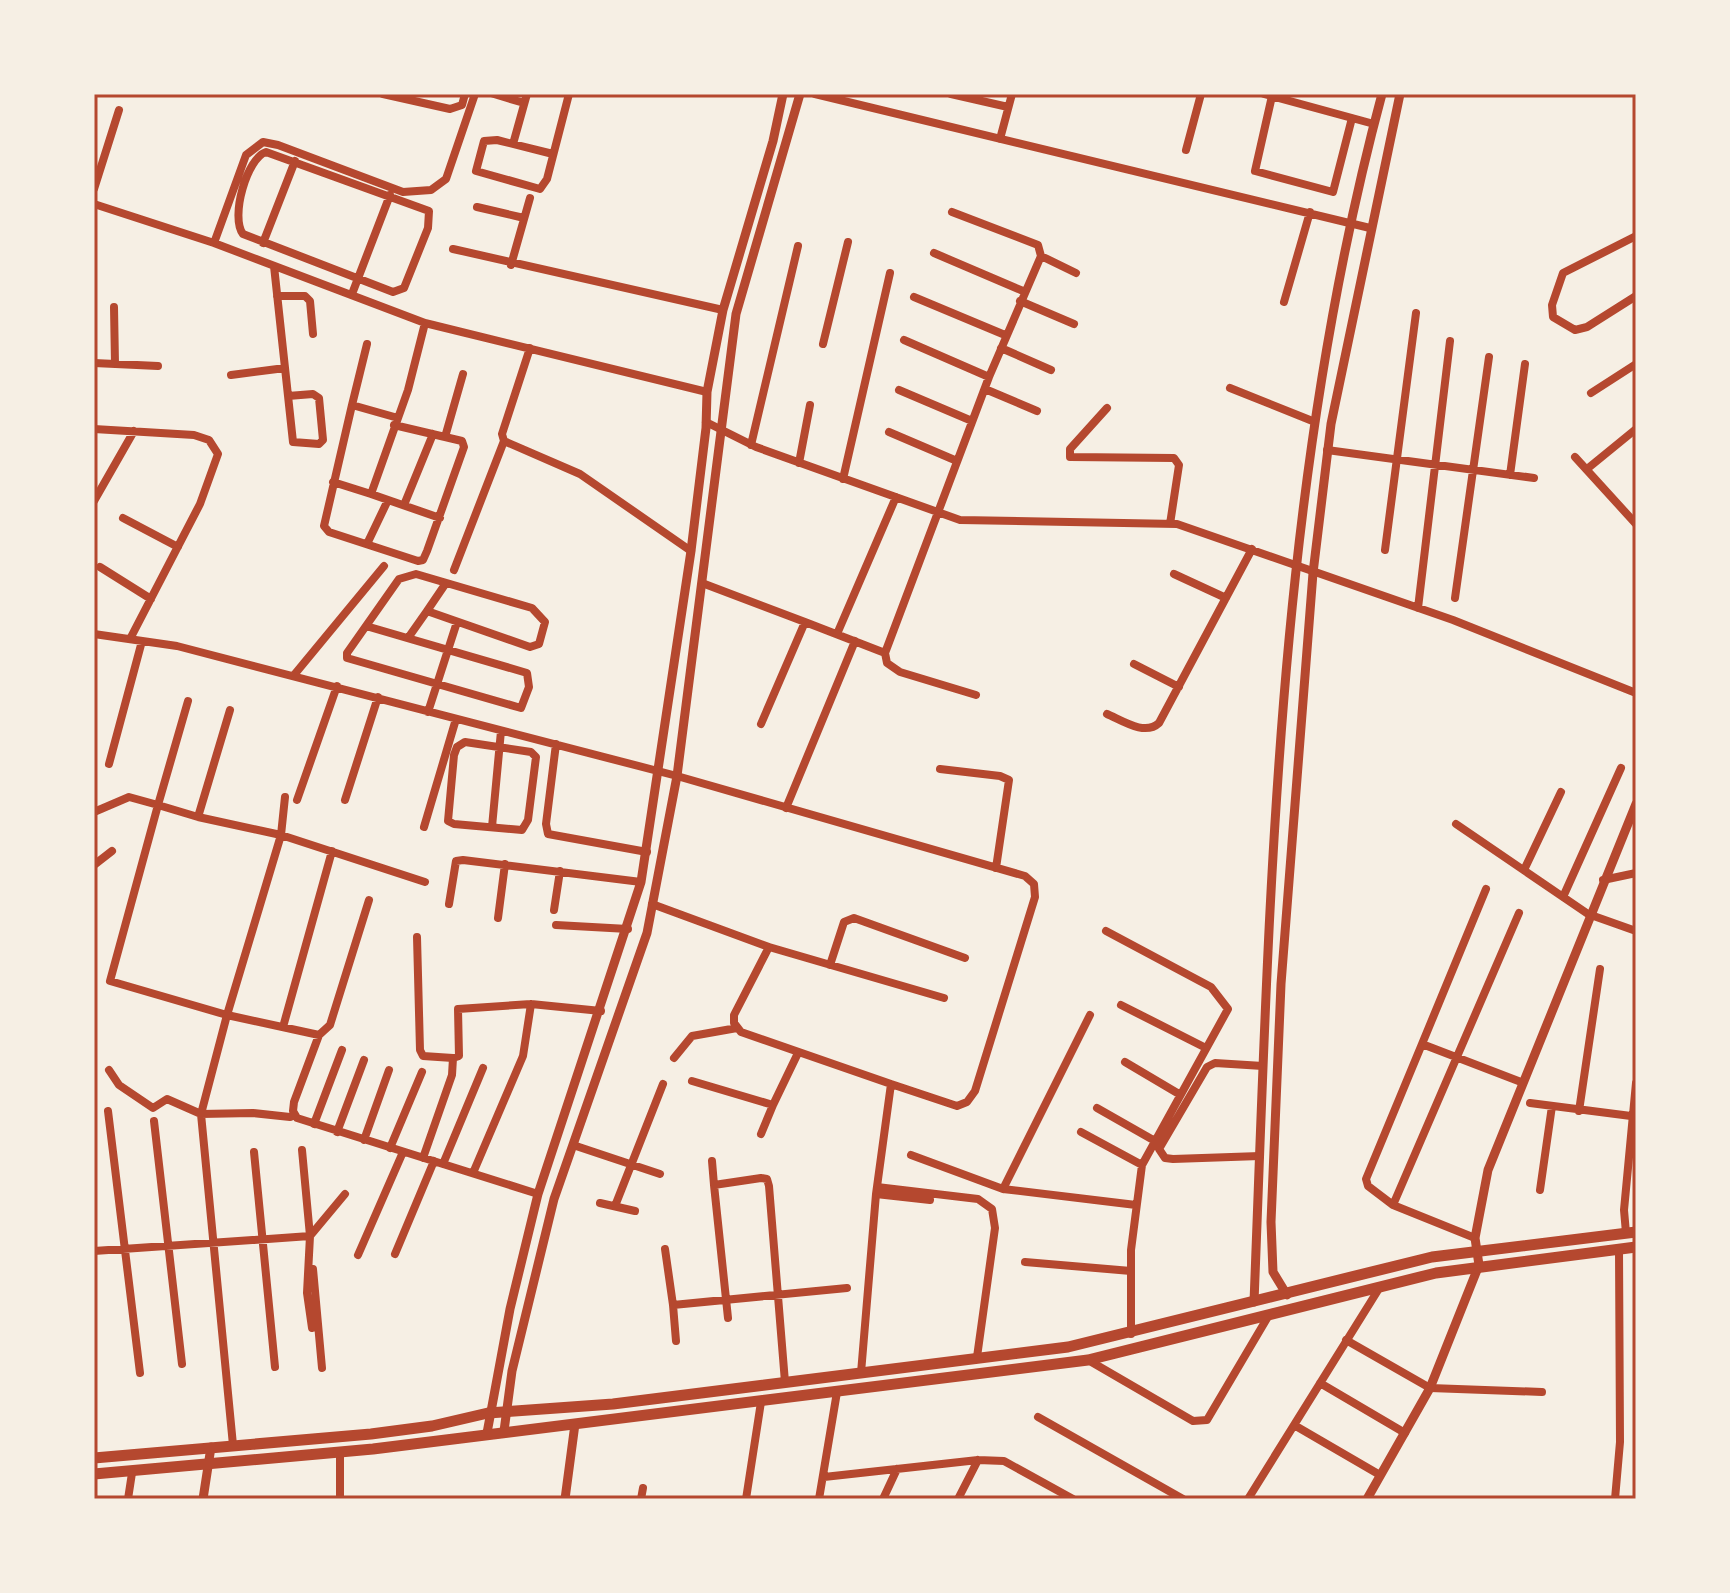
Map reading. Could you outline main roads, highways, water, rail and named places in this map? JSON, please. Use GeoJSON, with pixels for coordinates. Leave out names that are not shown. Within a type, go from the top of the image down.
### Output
{"type":"FeatureCollection","features":[{"type":"Feature","properties":{"kind":"main road"},"geometry":{"type":"LineString","coordinates":[[94,1458],[432,1426],[488,1413],[613,1404],[1068,1347],[1287,1295],[1476,1244],[1631,1232]]}},
{"type":"Feature","properties":{"kind":"main road"},"geometry":{"type":"LineString","coordinates":[[94,1474],[340,1453],[1088,1360],[1479,1265],[1636,1247]]}}]}
